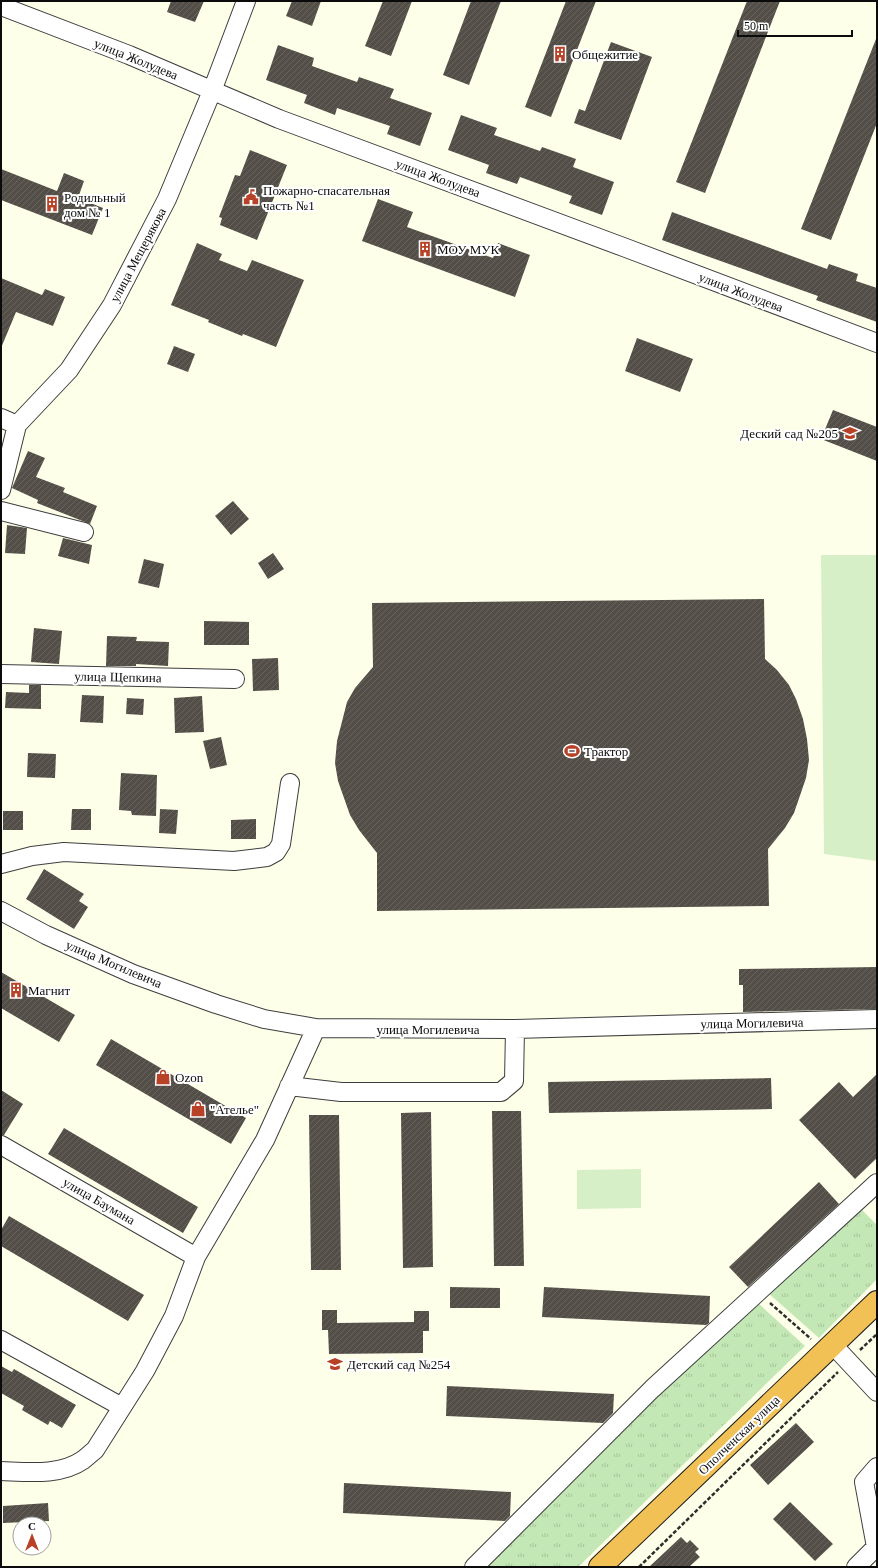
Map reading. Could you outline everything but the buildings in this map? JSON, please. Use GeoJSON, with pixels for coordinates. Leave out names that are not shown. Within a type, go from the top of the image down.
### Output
{"type":"FeatureCollection","features":[{"type":"Feature","properties":{"kind":"highway","name":"Ополченская улица"},"geometry":{"type":"LineString","coordinates":[[600,1567],[877,1302]]}},
{"type":"Feature","properties":{"kind":"street","name":"улица Мещерякова"},"geometry":{"type":"LineString","coordinates":[[1,490],[9,421],[69,370],[112,304],[167,199],[212,91],[246,1]]}},
{"type":"Feature","properties":{"kind":"street","name":"улица Жолудева"},"geometry":{"type":"LineString","coordinates":[[1,6],[129,55],[279,119],[877,343]]}},
{"type":"Feature","properties":{"kind":"street"},"geometry":{"type":"LineString","coordinates":[[1,511],[84,532]]}},
{"type":"Feature","properties":{"kind":"street","name":"улица Щепкина"},"geometry":{"type":"LineString","coordinates":[[1,674],[235,679]]}},
{"type":"Feature","properties":{"kind":"street"},"geometry":{"type":"LineString","coordinates":[[1,864],[32,856],[64,852],[234,861],[267,857],[276,852],[281,844],[290,783]]}},
{"type":"Feature","properties":{"kind":"street","name":"улица Могилевича"},"geometry":{"type":"LineString","coordinates":[[1,911],[46,935],[133,974],[216,1004],[264,1019],[316,1028],[515,1029],[877,1019]]}},
{"type":"Feature","properties":{"kind":"street"},"geometry":{"type":"LineString","coordinates":[[1,1471],[47,1472],[71,1466],[83,1460],[95,1450],[145,1370],[174,1316],[196,1257],[265,1140],[316,1028]]}},
{"type":"Feature","properties":{"kind":"street"},"geometry":{"type":"LineString","coordinates":[[290,1086],[341,1092],[501,1092],[514,1081],[515,1029]]}},
{"type":"Feature","properties":{"kind":"street","name":"улица Баумана"},"geometry":{"type":"LineString","coordinates":[[1,1145],[196,1257]]}},
{"type":"Feature","properties":{"kind":"street"},"geometry":{"type":"LineString","coordinates":[[474,1567],[652,1388],[877,1183]]}},
{"type":"Feature","properties":{"kind":"street"},"geometry":{"type":"LineString","coordinates":[[1,1340],[122,1407]]}},
{"type":"Feature","properties":{"kind":"street"},"geometry":{"type":"LineString","coordinates":[[830,1348],[849,1362],[877,1392]]}},
{"type":"Feature","properties":{"kind":"street"},"geometry":{"type":"LineString","coordinates":[[856,1567],[876,1547],[864,1482],[877,1467]]}},
{"type":"Feature","properties":{"kind":"path"},"geometry":{"type":"LineString","coordinates":[[758,1293],[830,1348]]}},
{"type":"Feature","properties":{"kind":"path"},"geometry":{"type":"LineString","coordinates":[[639,1567],[877,1334]]}},
{"type":"Feature","properties":{"kind":"green space"},"geometry":{"type":"Polygon","coordinates":[[[821,555],[877,555],[877,861],[824,854],[821,555]]]}},
{"type":"Feature","properties":{"kind":"green space"},"geometry":{"type":"Polygon","coordinates":[[[641,1169],[641,1208],[577,1209],[577,1170],[641,1169]]]}},
{"type":"Feature","properties":{"kind":"green space"},"geometry":{"type":"Polygon","coordinates":[[[858,1206],[877,1225],[877,1279],[819,1338],[767,1292],[858,1206]]]}},
{"type":"Feature","properties":{"kind":"green space"},"geometry":{"type":"Polygon","coordinates":[[[758,1303],[805,1346],[578,1567],[481,1567],[603,1444],[758,1303]]]}},
{"type":"Feature","properties":{"kind":"place","name":"Общежитие"},"geometry":{"type":"Point","coordinates":[560,54]}},
{"type":"Feature","properties":{"kind":"place","name":"Пожарно-спасательная часть №1"},"geometry":{"type":"Point","coordinates":[251,197]}},
{"type":"Feature","properties":{"kind":"place","name":"Родильный дом № 1"},"geometry":{"type":"Point","coordinates":[52,204]}},
{"type":"Feature","properties":{"kind":"place","name":"МОУ МУК"},"geometry":{"type":"Point","coordinates":[425,249]}},
{"type":"Feature","properties":{"kind":"place","name":"Деский сад №205"},"geometry":{"type":"Point","coordinates":[850,433]}},
{"type":"Feature","properties":{"kind":"place","name":"Трактор"},"geometry":{"type":"Point","coordinates":[572,751]}},
{"type":"Feature","properties":{"kind":"place","name":"Магнит"},"geometry":{"type":"Point","coordinates":[16,990]}},
{"type":"Feature","properties":{"kind":"place","name":"Ozon"},"geometry":{"type":"Point","coordinates":[163,1077]}},
{"type":"Feature","properties":{"kind":"place","name":"\"Ателье\""},"geometry":{"type":"Point","coordinates":[198,1109]}},
{"type":"Feature","properties":{"kind":"place","name":"Детский сад №254"},"geometry":{"type":"Point","coordinates":[335,1364]}}]}
